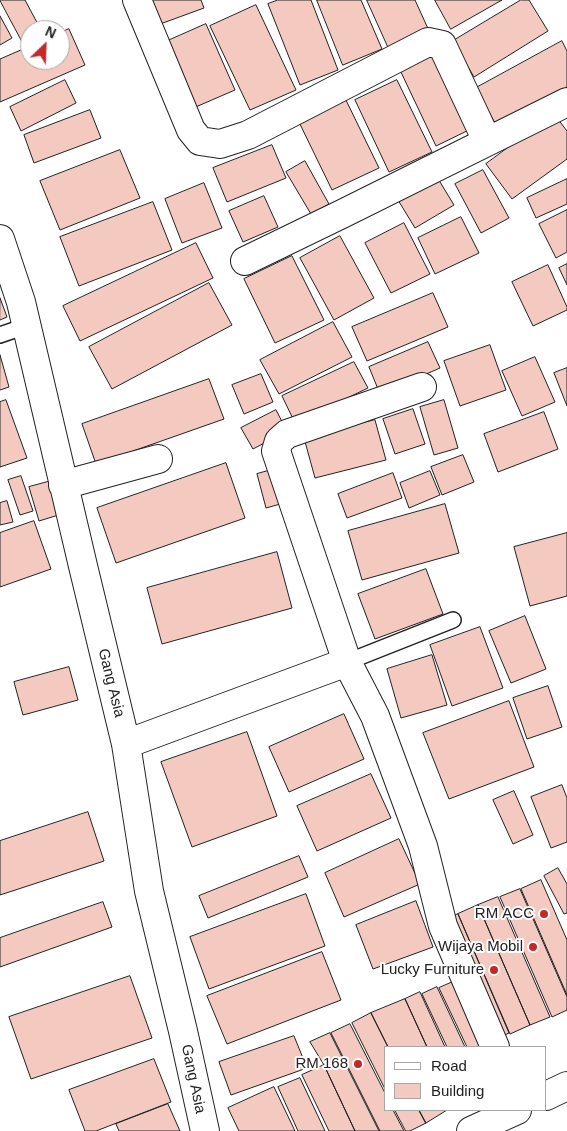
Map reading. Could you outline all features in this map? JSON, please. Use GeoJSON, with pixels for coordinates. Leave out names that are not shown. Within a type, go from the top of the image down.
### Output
{"type":"FeatureCollection","features":[{"type":"Feature","properties":{"kind":"street"},"geometry":{"type":"LineString","coordinates":[[137,0],[191,130],[200,141],[220,144],[237,140],[428,42],[442,45],[487,142]]}},
{"type":"Feature","properties":{"kind":"street"},"geometry":{"type":"LineString","coordinates":[[245,262],[567,102]]}},
{"type":"Feature","properties":{"kind":"street","name":"Gang Asia"},"geometry":{"type":"LineString","coordinates":[[0,239],[21,302],[126,744],[148,891],[183,1031],[205,1131]]}},
{"type":"Feature","properties":{"kind":"street"},"geometry":{"type":"LineString","coordinates":[[422,387],[286,434],[280,438],[276,451],[347,662],[375,716],[423,846],[443,926],[495,1046]]}},
{"type":"Feature","properties":{"kind":"street"},"geometry":{"type":"LineString","coordinates":[[63,485],[158,458]]}},
{"type":"Feature","properties":{"kind":"street"},"geometry":{"type":"LineString","coordinates":[[126,744],[347,662]]}},
{"type":"Feature","properties":{"kind":"street"},"geometry":{"type":"LineString","coordinates":[[547,1096],[567,1086]]}},
{"type":"Feature","properties":{"kind":"street"},"geometry":{"type":"LineString","coordinates":[[472,1131],[515,1111]]}},
{"type":"Feature","properties":{"kind":"lane"},"geometry":{"type":"LineString","coordinates":[[0,335],[26,326]]}},
{"type":"Feature","properties":{"kind":"lane"},"geometry":{"type":"LineString","coordinates":[[347,662],[453,620]]}},
{"type":"Feature","properties":{"kind":"building"},"geometry":{"type":"Polygon","coordinates":[[[0,0],[25,0],[36,20],[20,20],[20,37],[0,0]]]}},
{"type":"Feature","properties":{"kind":"building"},"geometry":{"type":"Polygon","coordinates":[[[142,0],[201,0],[204,8],[152,27],[142,0]]]}},
{"type":"Feature","properties":{"kind":"building"},"geometry":{"type":"Polygon","coordinates":[[[278,0],[311,0],[338,70],[300,85],[268,4],[278,0]]]}},
{"type":"Feature","properties":{"kind":"building"},"geometry":{"type":"Polygon","coordinates":[[[317,0],[361,0],[382,49],[343,65],[317,0]]]}},
{"type":"Feature","properties":{"kind":"building"},"geometry":{"type":"Polygon","coordinates":[[[367,0],[415,0],[430,33],[390,51],[367,0]]]}},
{"type":"Feature","properties":{"kind":"building"},"geometry":{"type":"Polygon","coordinates":[[[435,0],[502,0],[451,29],[435,0]]]}},
{"type":"Feature","properties":{"kind":"building"},"geometry":{"type":"Polygon","coordinates":[[[521,0],[529,0],[548,31],[474,77],[453,41],[521,0]]]}},
{"type":"Feature","properties":{"kind":"building"},"geometry":{"type":"Polygon","coordinates":[[[256,5],[296,90],[250,110],[210,26],[256,5]]]}},
{"type":"Feature","properties":{"kind":"building"},"geometry":{"type":"Polygon","coordinates":[[[0,16],[12,38],[0,45],[0,16]]]}},
{"type":"Feature","properties":{"kind":"building"},"geometry":{"type":"Polygon","coordinates":[[[206,24],[235,90],[191,109],[163,43],[206,24]]]}},
{"type":"Feature","properties":{"kind":"building"},"geometry":{"type":"Polygon","coordinates":[[[70,31],[85,65],[0,102],[0,59],[20,50],[20,70],[70,70],[70,31]]]}},
{"type":"Feature","properties":{"kind":"building"},"geometry":{"type":"Polygon","coordinates":[[[562,41],[567,51],[567,87],[496,125],[476,88],[562,41]]]}},
{"type":"Feature","properties":{"kind":"building"},"geometry":{"type":"Polygon","coordinates":[[[436,50],[473,128],[436,146],[399,68],[436,50]]]}},
{"type":"Feature","properties":{"kind":"building"},"geometry":{"type":"Polygon","coordinates":[[[65,80],[76,103],[21,131],[10,107],[65,80]]]}},
{"type":"Feature","properties":{"kind":"building"},"geometry":{"type":"Polygon","coordinates":[[[397,80],[432,152],[389,172],[355,100],[397,80]]]}},
{"type":"Feature","properties":{"kind":"building"},"geometry":{"type":"Polygon","coordinates":[[[343,94],[379,168],[332,190],[296,116],[343,94]]]}},
{"type":"Feature","properties":{"kind":"building"},"geometry":{"type":"Polygon","coordinates":[[[90,110],[101,138],[34,163],[24,135],[90,110]]]}},
{"type":"Feature","properties":{"kind":"building"},"geometry":{"type":"Polygon","coordinates":[[[554,114],[567,131],[567,159],[512,199],[486,164],[554,114]]]}},
{"type":"Feature","properties":{"kind":"building"},"geometry":{"type":"Polygon","coordinates":[[[272,145],[286,178],[227,202],[213,168],[272,145]]]}},
{"type":"Feature","properties":{"kind":"building"},"geometry":{"type":"Polygon","coordinates":[[[120,150],[140,198],[60,230],[40,181],[120,150]]]}},
{"type":"Feature","properties":{"kind":"building"},"geometry":{"type":"Polygon","coordinates":[[[305,161],[329,204],[311,214],[286,172],[305,161]]]}},
{"type":"Feature","properties":{"kind":"building"},"geometry":{"type":"Polygon","coordinates":[[[483,170],[509,218],[481,233],[455,184],[483,170]]]}},
{"type":"Feature","properties":{"kind":"building"},"geometry":{"type":"Polygon","coordinates":[[[437,177],[454,205],[415,228],[398,200],[437,177]]]}},
{"type":"Feature","properties":{"kind":"building"},"geometry":{"type":"Polygon","coordinates":[[[567,179],[567,204],[536,218],[527,198],[567,179]]]}},
{"type":"Feature","properties":{"kind":"building"},"geometry":{"type":"Polygon","coordinates":[[[204,183],[222,228],[182,243],[165,199],[204,183]]]}},
{"type":"Feature","properties":{"kind":"building"},"geometry":{"type":"Polygon","coordinates":[[[264,196],[278,227],[243,242],[229,211],[264,196]]]}},
{"type":"Feature","properties":{"kind":"building"},"geometry":{"type":"Polygon","coordinates":[[[153,202],[172,250],[79,286],[60,237],[153,202]]]}},
{"type":"Feature","properties":{"kind":"building"},"geometry":{"type":"Polygon","coordinates":[[[567,210],[567,252],[556,258],[539,224],[567,210]]]}},
{"type":"Feature","properties":{"kind":"building"},"geometry":{"type":"Polygon","coordinates":[[[461,217],[479,253],[435,274],[418,238],[461,217]]]}},
{"type":"Feature","properties":{"kind":"building"},"geometry":{"type":"Polygon","coordinates":[[[404,223],[430,274],[391,293],[365,243],[404,223]]]}},
{"type":"Feature","properties":{"kind":"building"},"geometry":{"type":"Polygon","coordinates":[[[340,236],[374,298],[334,320],[300,258],[340,236]]]}},
{"type":"Feature","properties":{"kind":"building"},"geometry":{"type":"Polygon","coordinates":[[[196,243],[213,278],[80,341],[63,306],[196,243]]]}},
{"type":"Feature","properties":{"kind":"building"},"geometry":{"type":"Polygon","coordinates":[[[292,256],[324,320],[275,343],[244,279],[292,256]]]}},
{"type":"Feature","properties":{"kind":"building"},"geometry":{"type":"Polygon","coordinates":[[[567,264],[567,285],[559,268],[567,264]]]}},
{"type":"Feature","properties":{"kind":"building"},"geometry":{"type":"Polygon","coordinates":[[[548,265],[567,310],[533,326],[512,282],[548,265]]]}},
{"type":"Feature","properties":{"kind":"building"},"geometry":{"type":"Polygon","coordinates":[[[209,283],[232,325],[112,389],[89,347],[209,283]]]}},
{"type":"Feature","properties":{"kind":"building"},"geometry":{"type":"Polygon","coordinates":[[[433,293],[448,327],[367,361],[352,327],[433,293]]]}},
{"type":"Feature","properties":{"kind":"building"},"geometry":{"type":"Polygon","coordinates":[[[0,298],[7,317],[0,320],[0,298]]]}},
{"type":"Feature","properties":{"kind":"building"},"geometry":{"type":"Polygon","coordinates":[[[333,322],[352,357],[279,394],[260,360],[333,322]]]}},
{"type":"Feature","properties":{"kind":"building"},"geometry":{"type":"Polygon","coordinates":[[[428,342],[440,368],[380,394],[369,367],[428,342]]]}},
{"type":"Feature","properties":{"kind":"building"},"geometry":{"type":"Polygon","coordinates":[[[490,345],[506,390],[460,406],[444,361],[490,345]]]}},
{"type":"Feature","properties":{"kind":"building"},"geometry":{"type":"Polygon","coordinates":[[[0,355],[9,387],[0,390],[0,355]]]}},
{"type":"Feature","properties":{"kind":"building"},"geometry":{"type":"Polygon","coordinates":[[[535,357],[555,402],[522,416],[502,371],[535,357]]]}},
{"type":"Feature","properties":{"kind":"building"},"geometry":{"type":"Polygon","coordinates":[[[354,362],[368,388],[295,423],[282,396],[354,362]]]}},
{"type":"Feature","properties":{"kind":"building"},"geometry":{"type":"Polygon","coordinates":[[[567,368],[567,406],[554,373],[567,368]]]}},
{"type":"Feature","properties":{"kind":"building"},"geometry":{"type":"Polygon","coordinates":[[[261,374],[273,402],[244,414],[232,385],[261,374]]]}},
{"type":"Feature","properties":{"kind":"building"},"geometry":{"type":"Polygon","coordinates":[[[209,379],[224,419],[96,464],[82,424],[209,379]]]}},
{"type":"Feature","properties":{"kind":"building"},"geometry":{"type":"Polygon","coordinates":[[[6,400],[27,458],[0,467],[0,402],[6,400]]]}},
{"type":"Feature","properties":{"kind":"building"},"geometry":{"type":"Polygon","coordinates":[[[444,400],[458,448],[434,455],[420,407],[444,400]]]}},
{"type":"Feature","properties":{"kind":"building"},"geometry":{"type":"Polygon","coordinates":[[[413,409],[425,444],[395,454],[383,419],[413,409]]]}},
{"type":"Feature","properties":{"kind":"building"},"geometry":{"type":"Polygon","coordinates":[[[276,410],[287,431],[253,449],[241,428],[276,410]]]}},
{"type":"Feature","properties":{"kind":"building"},"geometry":{"type":"Polygon","coordinates":[[[544,412],[558,449],[498,472],[484,434],[544,412]]]}},
{"type":"Feature","properties":{"kind":"building"},"geometry":{"type":"Polygon","coordinates":[[[375,420],[386,460],[315,478],[304,438],[375,420]]]}},
{"type":"Feature","properties":{"kind":"building"},"geometry":{"type":"Polygon","coordinates":[[[463,455],[474,482],[442,495],[431,467],[463,455]]]}},
{"type":"Feature","properties":{"kind":"building"},"geometry":{"type":"Polygon","coordinates":[[[226,463],[245,518],[116,563],[97,508],[226,463]]]}},
{"type":"Feature","properties":{"kind":"building"},"geometry":{"type":"Polygon","coordinates":[[[275,469],[284,503],[266,508],[257,474],[275,469]]]}},
{"type":"Feature","properties":{"kind":"building"},"geometry":{"type":"Polygon","coordinates":[[[430,471],[440,495],[409,508],[400,483],[430,471]]]}},
{"type":"Feature","properties":{"kind":"building"},"geometry":{"type":"Polygon","coordinates":[[[393,473],[402,498],[347,518],[338,494],[393,473]]]}},
{"type":"Feature","properties":{"kind":"building"},"geometry":{"type":"Polygon","coordinates":[[[21,476],[33,511],[20,515],[8,480],[21,476]]]}},
{"type":"Feature","properties":{"kind":"building"},"geometry":{"type":"Polygon","coordinates":[[[55,480],[65,513],[39,521],[29,487],[55,480]]]}},
{"type":"Feature","properties":{"kind":"building"},"geometry":{"type":"Polygon","coordinates":[[[7,501],[13,522],[0,525],[0,503],[7,501]]]}},
{"type":"Feature","properties":{"kind":"building"},"geometry":{"type":"Polygon","coordinates":[[[445,504],[459,553],[362,580],[348,531],[445,504]]]}},
{"type":"Feature","properties":{"kind":"building"},"geometry":{"type":"Polygon","coordinates":[[[34,521],[51,569],[0,587],[0,533],[34,521]]]}},
{"type":"Feature","properties":{"kind":"building"},"geometry":{"type":"Polygon","coordinates":[[[567,533],[567,596],[530,606],[514,547],[567,533]]]}},
{"type":"Feature","properties":{"kind":"building"},"geometry":{"type":"Polygon","coordinates":[[[277,552],[292,608],[162,644],[147,588],[277,552]]]}},
{"type":"Feature","properties":{"kind":"building"},"geometry":{"type":"Polygon","coordinates":[[[426,569],[443,614],[375,639],[358,594],[426,569]]]}},
{"type":"Feature","properties":{"kind":"building"},"geometry":{"type":"Polygon","coordinates":[[[525,616],[546,669],[511,683],[489,631],[525,616]]]}},
{"type":"Feature","properties":{"kind":"building"},"geometry":{"type":"Polygon","coordinates":[[[480,627],[503,688],[452,706],[430,645],[480,627]]]}},
{"type":"Feature","properties":{"kind":"building"},"geometry":{"type":"Polygon","coordinates":[[[432,655],[447,705],[401,718],[387,669],[432,655]]]}},
{"type":"Feature","properties":{"kind":"building"},"geometry":{"type":"Polygon","coordinates":[[[69,667],[78,700],[23,715],[14,682],[69,667]]]}},
{"type":"Feature","properties":{"kind":"building"},"geometry":{"type":"Polygon","coordinates":[[[548,686],[562,727],[527,739],[513,698],[548,686]]]}},
{"type":"Feature","properties":{"kind":"building"},"geometry":{"type":"Polygon","coordinates":[[[509,701],[534,767],[449,799],[423,733],[509,701]]]}},
{"type":"Feature","properties":{"kind":"building"},"geometry":{"type":"Polygon","coordinates":[[[344,714],[364,759],[289,792],[269,747],[344,714]]]}},
{"type":"Feature","properties":{"kind":"building"},"geometry":{"type":"Polygon","coordinates":[[[247,732],[277,816],[192,847],[161,762],[247,732]]]}},
{"type":"Feature","properties":{"kind":"building"},"geometry":{"type":"Polygon","coordinates":[[[371,774],[391,818],[317,851],[297,806],[371,774]]]}},
{"type":"Feature","properties":{"kind":"building"},"geometry":{"type":"Polygon","coordinates":[[[562,785],[567,798],[567,842],[551,848],[531,797],[562,785]]]}},
{"type":"Feature","properties":{"kind":"building"},"geometry":{"type":"Polygon","coordinates":[[[514,791],[533,835],[513,844],[493,800],[514,791]]]}},
{"type":"Feature","properties":{"kind":"building"},"geometry":{"type":"Polygon","coordinates":[[[88,812],[104,861],[0,895],[0,841],[88,812]]]}},
{"type":"Feature","properties":{"kind":"building"},"geometry":{"type":"Polygon","coordinates":[[[399,839],[420,884],[344,917],[325,873],[399,839]]]}},
{"type":"Feature","properties":{"kind":"building"},"geometry":{"type":"Polygon","coordinates":[[[299,856],[308,877],[208,918],[199,896],[299,856]]]}},
{"type":"Feature","properties":{"kind":"building"},"geometry":{"type":"Polygon","coordinates":[[[558,868],[567,884],[567,913],[564,914],[544,876],[558,868]]]}},
{"type":"Feature","properties":{"kind":"building","name":"RM ACC"},"geometry":{"type":"Polygon","coordinates":[[[541,880],[567,940],[567,995],[521,889],[541,880]]]}},
{"type":"Feature","properties":{"kind":"building","name":"Wijaya Mobil"},"geometry":{"type":"Polygon","coordinates":[[[520,889],[567,997],[567,1010],[552,1017],[500,897],[520,889]]]}},
{"type":"Feature","properties":{"kind":"building"},"geometry":{"type":"Polygon","coordinates":[[[306,894],[325,946],[209,989],[190,937],[306,894]]]}},
{"type":"Feature","properties":{"kind":"building"},"geometry":{"type":"Polygon","coordinates":[[[498,897],[550,1017],[530,1025],[478,905],[498,897]]]}},
{"type":"Feature","properties":{"kind":"building"},"geometry":{"type":"Polygon","coordinates":[[[416,901],[433,947],[373,969],[356,925],[416,901]]]}},
{"type":"Feature","properties":{"kind":"building"},"geometry":{"type":"Polygon","coordinates":[[[103,902],[112,927],[0,967],[0,938],[103,902]]]}},
{"type":"Feature","properties":{"kind":"building","name":"Lucky Furniture"},"geometry":{"type":"Polygon","coordinates":[[[478,905],[530,1025],[510,1034],[458,914],[478,905]]]}},
{"type":"Feature","properties":{"kind":"building"},"geometry":{"type":"Polygon","coordinates":[[[458,914],[509,1033],[496,1039],[445,920],[458,914]]]}},
{"type":"Feature","properties":{"kind":"building"},"geometry":{"type":"Polygon","coordinates":[[[322,952],[341,1000],[227,1044],[207,996],[322,952]]]}},
{"type":"Feature","properties":{"kind":"building"},"geometry":{"type":"Polygon","coordinates":[[[130,976],[152,1038],[31,1079],[9,1017],[130,976]]]}},
{"type":"Feature","properties":{"kind":"building"},"geometry":{"type":"Polygon","coordinates":[[[455,981],[485,1046],[467,1046],[439,988],[455,981]]]}},
{"type":"Feature","properties":{"kind":"building"},"geometry":{"type":"Polygon","coordinates":[[[437,987],[465,1046],[447,1046],[422,994],[437,987]]]}},
{"type":"Feature","properties":{"kind":"building"},"geometry":{"type":"Polygon","coordinates":[[[420,992],[445,1046],[427,1046],[405,999],[420,992]]]}},
{"type":"Feature","properties":{"kind":"building"},"geometry":{"type":"Polygon","coordinates":[[[405,999],[427,1046],[388,1046],[371,1013],[405,999]]]}},
{"type":"Feature","properties":{"kind":"building"},"geometry":{"type":"Polygon","coordinates":[[[371,1013],[388,1046],[384,1046],[384,1087],[352,1023],[371,1013]]]}},
{"type":"Feature","properties":{"kind":"building","name":"RM 168"},"geometry":{"type":"Polygon","coordinates":[[[350,1024],[384,1091],[384,1111],[394,1111],[404,1131],[380,1131],[331,1033],[350,1024]]]}},
{"type":"Feature","properties":{"kind":"building"},"geometry":{"type":"Polygon","coordinates":[[[330,1033],[379,1131],[355,1131],[324,1065],[310,1042],[330,1033]]]}},
{"type":"Feature","properties":{"kind":"building"},"geometry":{"type":"Polygon","coordinates":[[[294,1036],[307,1068],[231,1095],[219,1062],[294,1036]]]}},
{"type":"Feature","properties":{"kind":"building"},"geometry":{"type":"Polygon","coordinates":[[[154,1059],[171,1102],[96,1131],[85,1131],[69,1090],[154,1059]]]}},
{"type":"Feature","properties":{"kind":"building"},"geometry":{"type":"Polygon","coordinates":[[[324,1065],[355,1131],[329,1131],[302,1075],[324,1065]]]}},
{"type":"Feature","properties":{"kind":"building"},"geometry":{"type":"Polygon","coordinates":[[[300,1078],[325,1131],[298,1131],[278,1087],[300,1078]]]}},
{"type":"Feature","properties":{"kind":"building"},"geometry":{"type":"Polygon","coordinates":[[[274,1087],[295,1131],[239,1131],[228,1108],[274,1087]]]}},
{"type":"Feature","properties":{"kind":"building"},"geometry":{"type":"Polygon","coordinates":[[[168,1104],[180,1131],[119,1131],[116,1124],[168,1104]]]}},
{"type":"Feature","properties":{"kind":"building"},"geometry":{"type":"Polygon","coordinates":[[[396,1111],[420,1111],[426,1123],[406,1131],[396,1111]]]}},
{"type":"Feature","properties":{"kind":"building"},"geometry":{"type":"Polygon","coordinates":[[[420,1111],[445,1111],[426,1123],[420,1111]]]}},
{"type":"Feature","properties":{"kind":"place","name":"RM ACC"},"geometry":{"type":"Point","coordinates":[544,914]}},
{"type":"Feature","properties":{"kind":"place","name":"Wijaya Mobil"},"geometry":{"type":"Point","coordinates":[533,947]}},
{"type":"Feature","properties":{"kind":"place","name":"Lucky Furniture"},"geometry":{"type":"Point","coordinates":[494,970]}},
{"type":"Feature","properties":{"kind":"place","name":"RM 168"},"geometry":{"type":"Point","coordinates":[358,1064]}}]}
